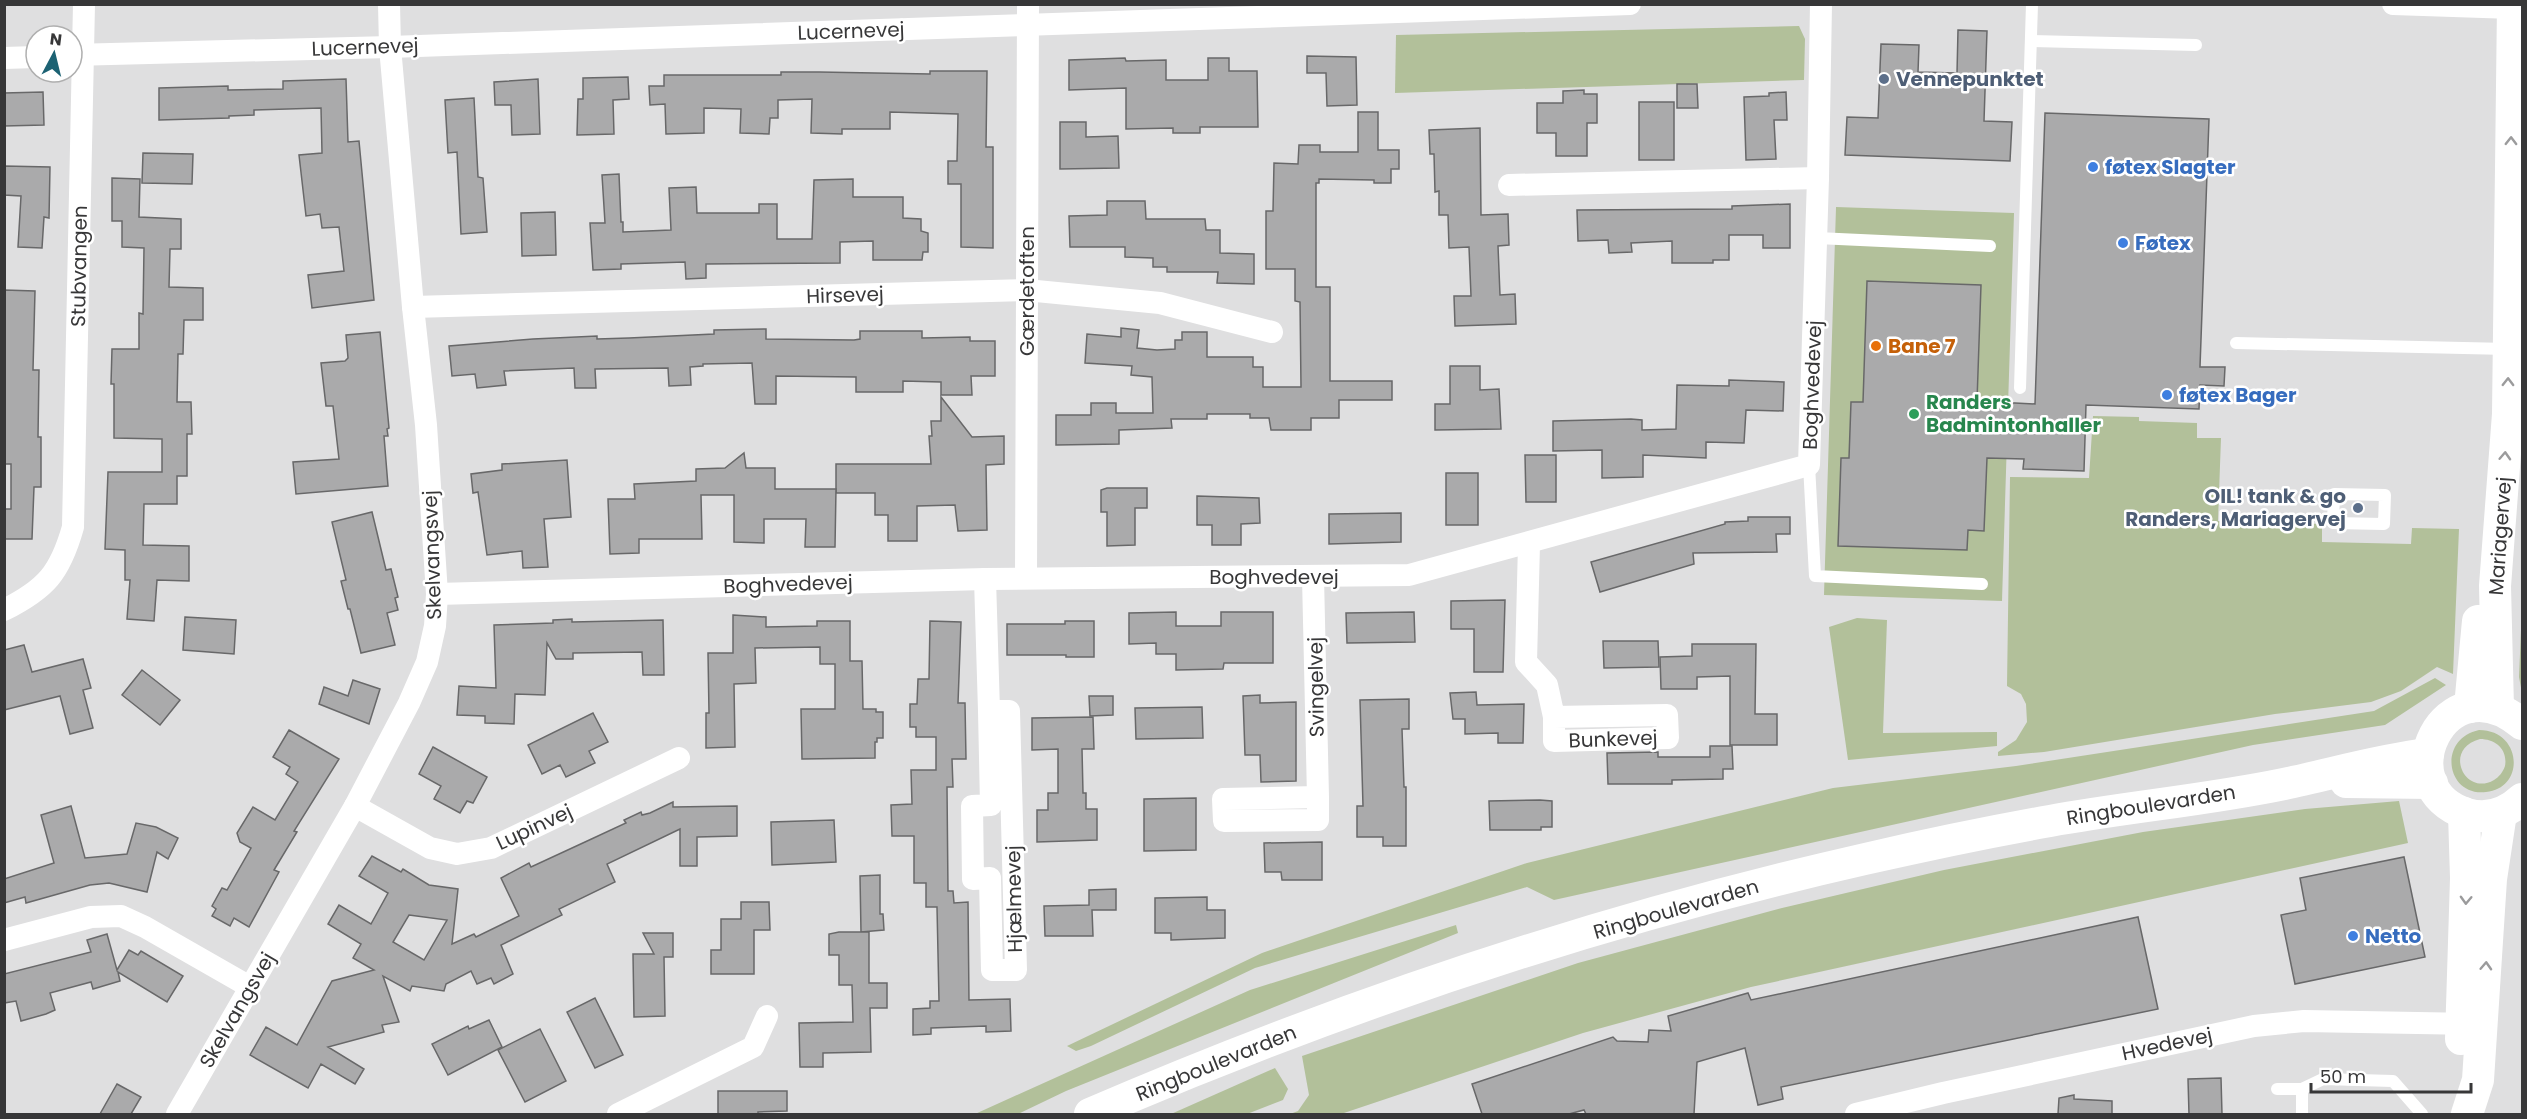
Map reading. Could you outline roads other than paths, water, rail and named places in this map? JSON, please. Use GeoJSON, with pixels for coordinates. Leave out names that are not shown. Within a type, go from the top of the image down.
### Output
{"type":"FeatureCollection","features":[{"type":"Feature","properties":{"kind":"main road","name":"Mariagervej"},"geometry":{"type":"LineString","coordinates":[[2497,713],[2477,644],[2498,349],[2503,6]]}},
{"type":"Feature","properties":{"kind":"main road"},"geometry":{"type":"LineString","coordinates":[[2497,713],[2452,715],[2438,728],[2430,744],[2430,769],[2448,804],[2464,813],[2482,816],[2512,806]]}},
{"type":"Feature","properties":{"kind":"main road","name":"Ringboulevarden"},"geometry":{"type":"LineString","coordinates":[[1090,1114],[1172,1079],[1365,1004],[1707,898],[1864,859],[2049,821],[2285,784],[2363,764],[2430,769]]}},
{"type":"Feature","properties":{"kind":"main road"},"geometry":{"type":"LineString","coordinates":[[2467,1114],[2460,1078],[2472,1024],[2492,879],[2512,806]]}},
{"type":"Feature","properties":{"kind":"main road"},"geometry":{"type":"LineString","coordinates":[[2464,813],[2472,1024]]}},
{"type":"Feature","properties":{"kind":"street","name":"Stubvangen"},"geometry":{"type":"LineString","coordinates":[[82,24],[84,4]]}},
{"type":"Feature","properties":{"kind":"street","name":"Skelvangsvej"},"geometry":{"type":"LineString","coordinates":[[177,1114],[355,806],[409,703],[427,662],[435,626],[437,594],[426,426],[390,47],[389,4]]}},
{"type":"Feature","properties":{"kind":"street","name":"Lucernevej"},"geometry":{"type":"LineString","coordinates":[[84,55],[390,47],[1028,15],[1630,4]]}},
{"type":"Feature","properties":{"kind":"street","name":"Boghvedevej"},"geometry":{"type":"LineString","coordinates":[[437,594],[1026,578],[1409,575],[1529,544],[1809,465],[1821,4]]}},
{"type":"Feature","properties":{"kind":"street"},"geometry":{"type":"LineString","coordinates":[[2393,4],[2503,6]]}},
{"type":"Feature","properties":{"kind":"street","name":"Gærdetoften"},"geometry":{"type":"LineString","coordinates":[[1026,578],[1028,15]]}},
{"type":"Feature","properties":{"kind":"street"},"geometry":{"type":"LineString","coordinates":[[4,58],[24,57]]}},
{"type":"Feature","properties":{"kind":"street","name":"Stubvangen"},"geometry":{"type":"LineString","coordinates":[[4,610],[32,596],[54,572],[67,550],[73,528],[78,84]]}},
{"type":"Feature","properties":{"kind":"street"},"geometry":{"type":"LineString","coordinates":[[1509,186],[1818,178]]}},
{"type":"Feature","properties":{"kind":"street","name":"Hirsevej"},"geometry":{"type":"LineString","coordinates":[[413,307],[1026,290],[1160,303],[1272,332]]}},
{"type":"Feature","properties":{"kind":"street","name":"Bunkevej"},"geometry":{"type":"LineString","coordinates":[[1529,544],[1526,662],[1547,685],[1554,717]]}},
{"type":"Feature","properties":{"kind":"street","name":"Svingelvej"},"geometry":{"type":"LineString","coordinates":[[1314,577],[1318,797]]}},
{"type":"Feature","properties":{"kind":"street","name":"Hjælmevej"},"geometry":{"type":"LineString","coordinates":[[985,579],[991,805],[972,806],[974,879],[990,878],[992,970],[1016,970],[1009,711],[989,711]]}},
{"type":"Feature","properties":{"kind":"street","name":"Lupinvej"},"geometry":{"type":"LineString","coordinates":[[355,806],[429,848],[457,854],[491,848],[679,758]]}},
{"type":"Feature","properties":{"kind":"street"},"geometry":{"type":"LineString","coordinates":[[4,940],[91,917],[121,916],[145,927],[250,987]]}},
{"type":"Feature","properties":{"kind":"street"},"geometry":{"type":"LineString","coordinates":[[618,1114],[753,1047],[767,1016]]}},
{"type":"Feature","properties":{"kind":"street","name":"Hvedevej"},"geometry":{"type":"LineString","coordinates":[[1856,1114],[1943,1104],[2254,1026],[2304,1021],[2472,1024]]}},
{"type":"Feature","properties":{"kind":"lane"},"geometry":{"type":"LineString","coordinates":[[2020,388],[2032,4]]}},
{"type":"Feature","properties":{"kind":"lane"},"geometry":{"type":"LineString","coordinates":[[2031,42],[2196,45]]}},
{"type":"Feature","properties":{"kind":"lane"},"geometry":{"type":"LineString","coordinates":[[1816,238],[1990,246]]}},
{"type":"Feature","properties":{"kind":"lane"},"geometry":{"type":"LineString","coordinates":[[2236,343],[2498,349]]}},
{"type":"Feature","properties":{"kind":"lane"},"geometry":{"type":"LineString","coordinates":[[1809,465],[1815,576],[1982,584]]}},
{"type":"Feature","properties":{"kind":"lane"},"geometry":{"type":"LineString","coordinates":[[2334,494],[2385,495],[2384,524],[2333,523],[2334,494]]}},
{"type":"Feature","properties":{"kind":"lane"},"geometry":{"type":"LineString","coordinates":[[2277,1089],[2302,1089],[2323,1079],[2393,1082],[2422,1114]]}},
{"type":"Feature","properties":{"kind":"lane"},"geometry":{"type":"LineString","coordinates":[[2302,1089],[2302,1114]]}},
{"type":"Feature","properties":{"kind":"place","name":"Vennepunktet"},"geometry":{"type":"Point","coordinates":[1884,79]}},
{"type":"Feature","properties":{"kind":"place","name":"føtex Slagter"},"geometry":{"type":"Point","coordinates":[2093,167]}},
{"type":"Feature","properties":{"kind":"place","name":"Føtex"},"geometry":{"type":"Point","coordinates":[2123,243]}},
{"type":"Feature","properties":{"kind":"place","name":"Bane 7"},"geometry":{"type":"Point","coordinates":[1876,346]}},
{"type":"Feature","properties":{"kind":"place","name":"føtex Bager"},"geometry":{"type":"Point","coordinates":[2167,395]}},
{"type":"Feature","properties":{"kind":"place","name":"Randers Badmintonhaller"},"geometry":{"type":"Point","coordinates":[1914,414]}},
{"type":"Feature","properties":{"kind":"place","name":"OIL! tank & go Randers, Mariagervej"},"geometry":{"type":"Point","coordinates":[2358,508]}},
{"type":"Feature","properties":{"kind":"place","name":"Netto"},"geometry":{"type":"Point","coordinates":[2353,936]}}]}
